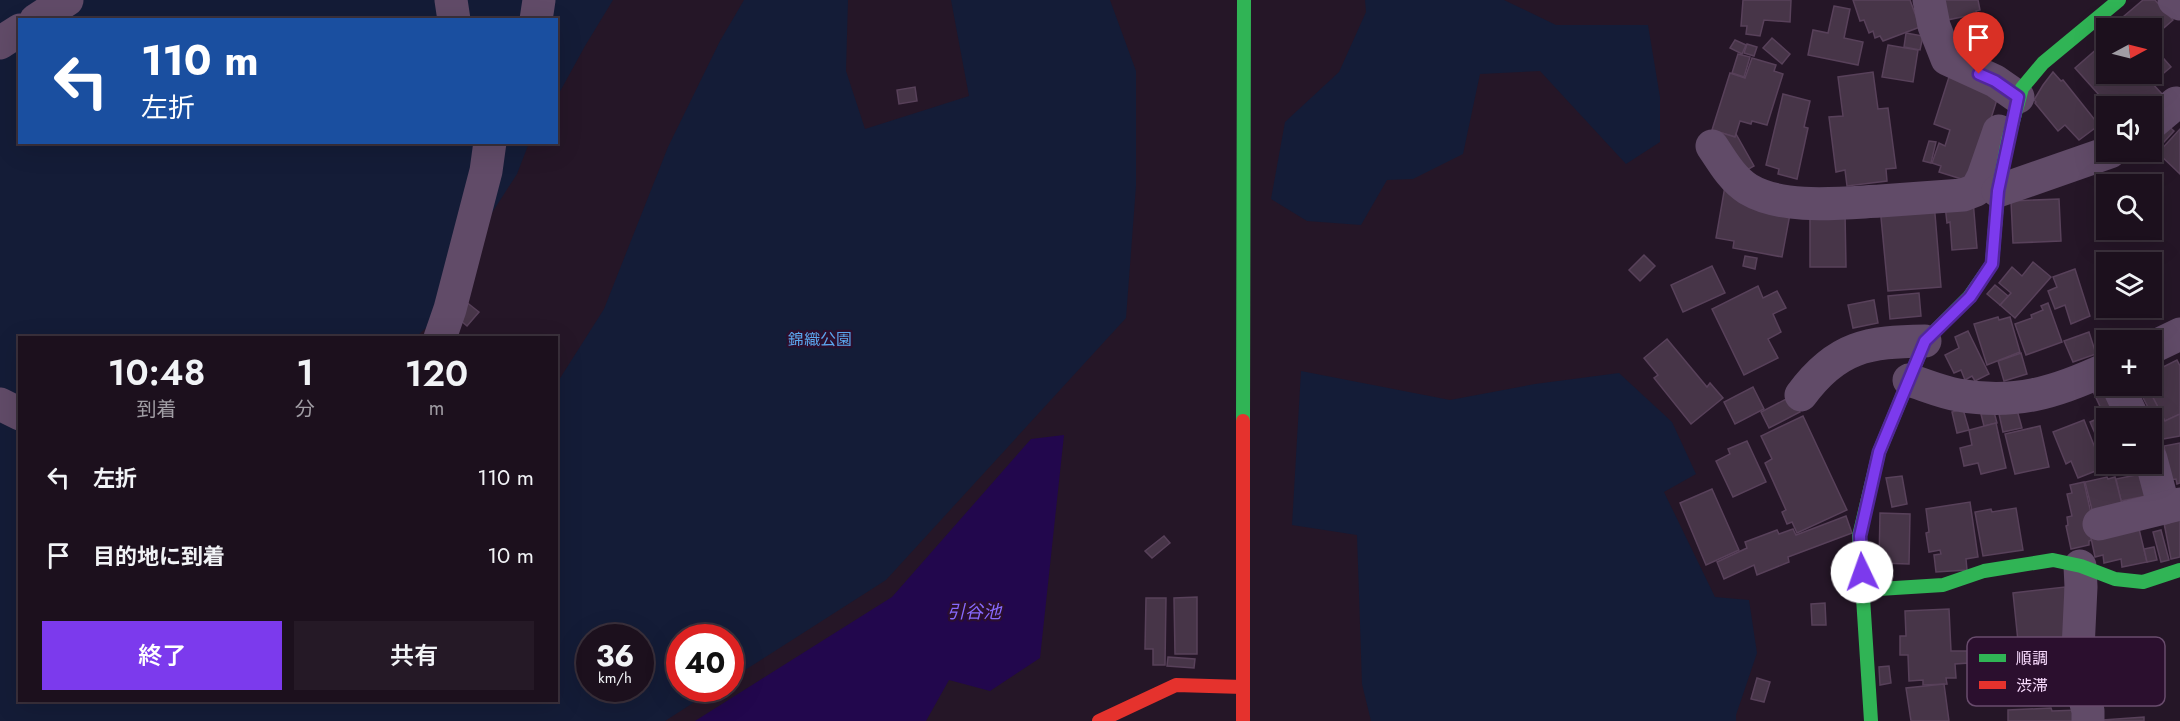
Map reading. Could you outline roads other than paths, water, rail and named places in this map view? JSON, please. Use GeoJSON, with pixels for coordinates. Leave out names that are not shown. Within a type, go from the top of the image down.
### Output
{"type":"FeatureCollection","features":[{"type":"Feature","properties":{"kind":"street"},"geometry":{"type":"LineString","coordinates":[[39,18],[67,0]]}},
{"type":"Feature","properties":{"kind":"street"},"geometry":{"type":"LineString","coordinates":[[451,0],[454,18]]}},
{"type":"Feature","properties":{"kind":"street"},"geometry":{"type":"LineString","coordinates":[[536,18],[539,0]]}},
{"type":"Feature","properties":{"kind":"street"},"geometry":{"type":"LineString","coordinates":[[1243,721],[1244,0]]}},
{"type":"Feature","properties":{"kind":"street"},"geometry":{"type":"LineString","coordinates":[[1929,0],[1934,26],[1947,59],[1995,81],[2018,98]]}},
{"type":"Feature","properties":{"kind":"street"},"geometry":{"type":"LineString","coordinates":[[1871,721],[1860,536],[1879,452],[1925,341],[1970,297],[1992,264],[1998,191],[2022,88],[2043,63],[2119,0]]}},
{"type":"Feature","properties":{"kind":"street"},"geometry":{"type":"LineString","coordinates":[[2174,0],[2180,4]]}},
{"type":"Feature","properties":{"kind":"street"},"geometry":{"type":"LineString","coordinates":[[0,43],[18,31]]}},
{"type":"Feature","properties":{"kind":"street"},"geometry":{"type":"LineString","coordinates":[[1712,146],[1730,172],[1748,189],[1796,203],[1823,205],[1963,195],[1976,190],[1983,177],[2005,112],[2018,98]]}},
{"type":"Feature","properties":{"kind":"street"},"geometry":{"type":"LineString","coordinates":[[2162,115],[2176,104]]}},
{"type":"Feature","properties":{"kind":"street"},"geometry":{"type":"LineString","coordinates":[[441,336],[450,309],[486,171],[490,144]]}},
{"type":"Feature","properties":{"kind":"street"},"geometry":{"type":"LineString","coordinates":[[1998,191],[2096,157]]}},
{"type":"Feature","properties":{"kind":"street"},"geometry":{"type":"LineString","coordinates":[[2162,343],[2180,334]]}},
{"type":"Feature","properties":{"kind":"street"},"geometry":{"type":"LineString","coordinates":[[1801,395],[1816,375],[1831,362],[1856,349],[1888,342],[1925,341]]}},
{"type":"Feature","properties":{"kind":"street"},"geometry":{"type":"LineString","coordinates":[[1909,380],[1955,395],[1989,399],[2030,397],[2061,389],[2096,373]]}},
{"type":"Feature","properties":{"kind":"street"},"geometry":{"type":"LineString","coordinates":[[0,404],[18,413]]}},
{"type":"Feature","properties":{"kind":"street"},"geometry":{"type":"LineString","coordinates":[[2098,524],[2172,506],[2158,474]]}},
{"type":"Feature","properties":{"kind":"street"},"geometry":{"type":"LineString","coordinates":[[1863,590],[1943,585],[1984,572],[2053,560],[2079,566],[2115,579],[2143,582],[2180,570]]}},
{"type":"Feature","properties":{"kind":"street"},"geometry":{"type":"LineString","coordinates":[[2078,637],[2079,566]]}},
{"type":"Feature","properties":{"kind":"street"},"geometry":{"type":"LineString","coordinates":[[1099,721],[1176,685],[1243,687]]}},
{"type":"Feature","properties":{"kind":"street"},"geometry":{"type":"LineString","coordinates":[[2087,706],[2088,721]]}},
{"type":"Feature","properties":{"kind":"water","name":"引谷池"},"geometry":{"type":"Polygon","coordinates":[[[1064,435],[1040,658],[990,691],[949,680],[926,721],[695,721],[725,702],[744,702],[744,690],[892,597],[1031,439],[1064,435]]]}},
{"type":"Feature","properties":{"kind":"park label","name":"錦織公園"},"geometry":{"type":"Point","coordinates":[820,339]}}]}
